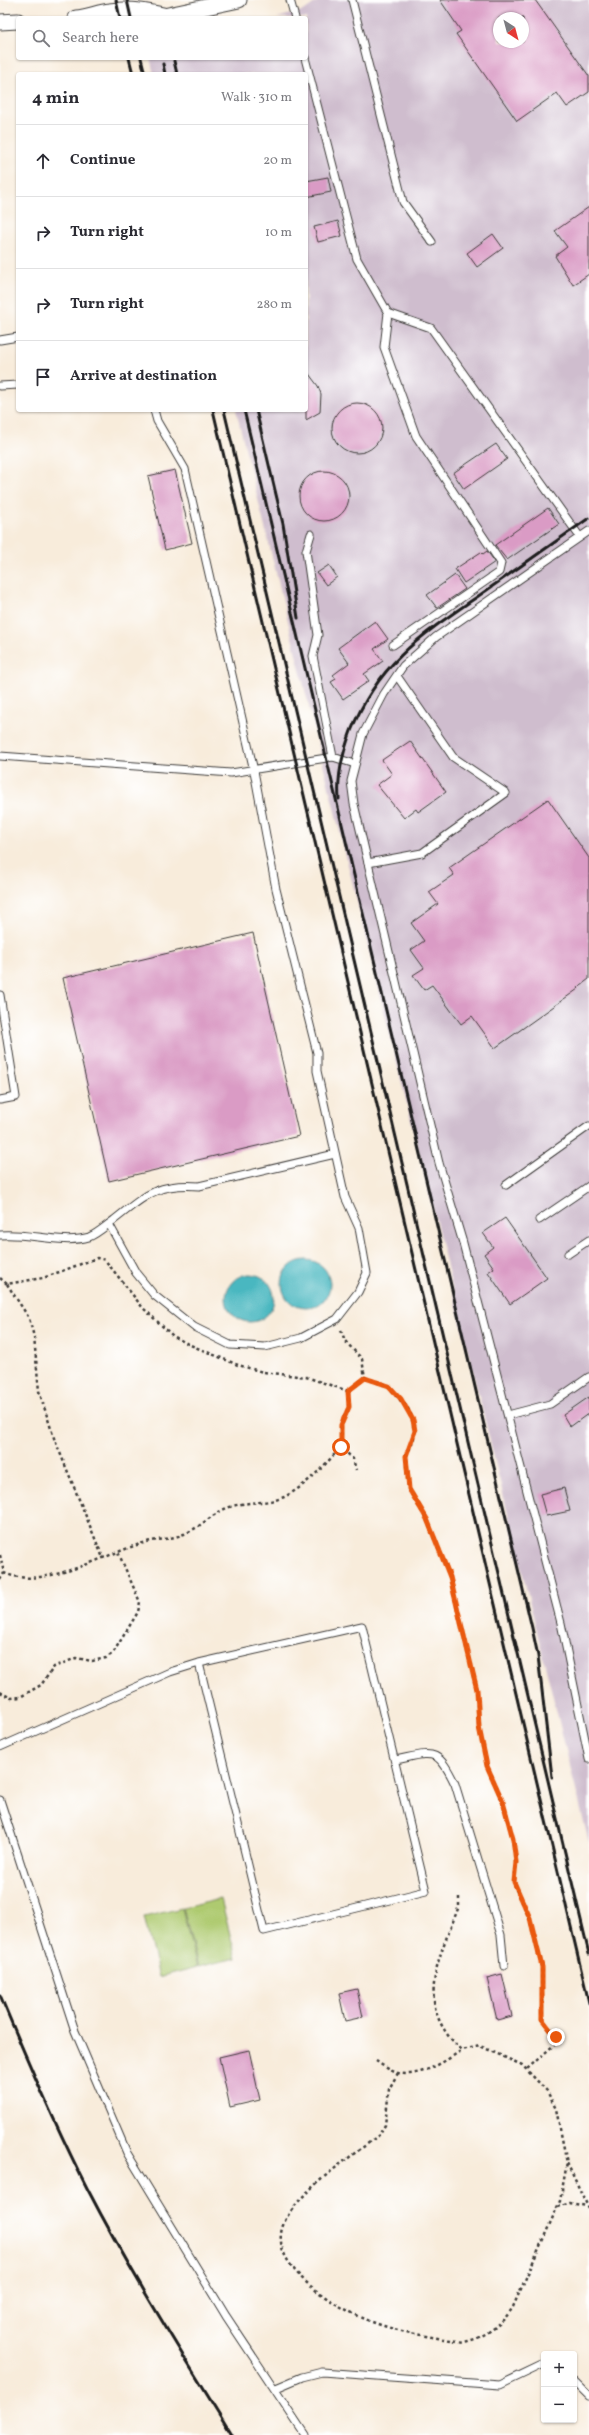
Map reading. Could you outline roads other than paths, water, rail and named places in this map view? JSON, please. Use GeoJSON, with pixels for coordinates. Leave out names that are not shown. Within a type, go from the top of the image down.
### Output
{"type":"FeatureCollection","features":[{"type":"Feature","properties":{"kind":"street"},"geometry":{"type":"LineString","coordinates":[[93,16],[109,11],[143,10],[158,16],[239,0]]}},
{"type":"Feature","properties":{"kind":"street"},"geometry":{"type":"LineString","coordinates":[[0,22],[16,21]]}},
{"type":"Feature","properties":{"kind":"lane"},"geometry":{"type":"LineString","coordinates":[[290,0],[294,16]]}},
{"type":"Feature","properties":{"kind":"lane"},"geometry":{"type":"LineString","coordinates":[[352,0],[403,202],[432,242]]}},
{"type":"Feature","properties":{"kind":"lane"},"geometry":{"type":"LineString","coordinates":[[306,60],[356,260],[388,313],[384,347],[416,436],[501,563],[499,572],[393,645]]}},
{"type":"Feature","properties":{"kind":"lane"},"geometry":{"type":"LineString","coordinates":[[388,313],[432,328],[580,537]]}},
{"type":"Feature","properties":{"kind":"lane"},"geometry":{"type":"LineString","coordinates":[[0,340],[16,337]]}},
{"type":"Feature","properties":{"kind":"lane"},"geometry":{"type":"LineString","coordinates":[[0,386],[16,385]]}},
{"type":"Feature","properties":{"kind":"lane"},"geometry":{"type":"LineString","coordinates":[[109,1224],[136,1273],[154,1294],[194,1327],[230,1346],[265,1347],[301,1338],[337,1319],[358,1292],[367,1273],[359,1228],[345,1197],[335,1154],[317,1071],[317,1053],[276,888],[254,771],[184,469],[157,421],[155,412]]}},
{"type":"Feature","properties":{"kind":"lane"},"geometry":{"type":"LineString","coordinates":[[589,531],[436,637],[403,666],[363,734],[352,781],[354,804],[439,1163],[463,1244],[562,1623],[589,1759]]}},
{"type":"Feature","properties":{"kind":"lane"},"geometry":{"type":"LineString","coordinates":[[311,534],[306,551],[318,635],[313,656],[333,756]]}},
{"type":"Feature","properties":{"kind":"lane"},"geometry":{"type":"LineString","coordinates":[[368,863],[422,853],[506,793],[453,757],[396,676]]}},
{"type":"Feature","properties":{"kind":"lane"},"geometry":{"type":"LineString","coordinates":[[0,756],[231,773],[254,771],[333,756],[355,764]]}},
{"type":"Feature","properties":{"kind":"lane"},"geometry":{"type":"LineString","coordinates":[[0,995],[16,1096],[0,1100]]}},
{"type":"Feature","properties":{"kind":"lane"},"geometry":{"type":"LineString","coordinates":[[506,1185],[589,1126]]}},
{"type":"Feature","properties":{"kind":"lane"},"geometry":{"type":"LineString","coordinates":[[0,1235],[13,1234],[62,1239],[89,1237],[109,1224],[151,1191],[176,1184],[199,1186],[335,1154]]}},
{"type":"Feature","properties":{"kind":"lane"},"geometry":{"type":"LineString","coordinates":[[539,1220],[589,1186]]}},
{"type":"Feature","properties":{"kind":"lane"},"geometry":{"type":"LineString","coordinates":[[568,1254],[589,1240]]}},
{"type":"Feature","properties":{"kind":"lane"},"geometry":{"type":"LineString","coordinates":[[508,1415],[550,1404],[589,1377]]}},
{"type":"Feature","properties":{"kind":"lane"},"geometry":{"type":"LineString","coordinates":[[0,1747],[170,1672],[200,1663],[362,1626],[426,1891],[264,1931],[200,1663]]}},
{"type":"Feature","properties":{"kind":"lane"},"geometry":{"type":"LineString","coordinates":[[395,1760],[430,1753],[439,1757],[446,1766],[455,1784],[501,1935],[504,1966]]}},
{"type":"Feature","properties":{"kind":"lane"},"geometry":{"type":"LineString","coordinates":[[0,1800],[75,2031],[127,2153],[226,2316],[276,2388],[305,2435]]}},
{"type":"Feature","properties":{"kind":"lane"},"geometry":{"type":"LineString","coordinates":[[276,2388],[302,2376],[322,2372],[500,2385],[541,2365]]}},
{"type":"Feature","properties":{"kind":"lane"},"geometry":{"type":"LineString","coordinates":[[577,2384],[589,2396]]}},
{"type":"Feature","properties":{"kind":"water"},"geometry":{"type":"Polygon","coordinates":[[[306,1260],[315,1262],[323,1267],[328,1275],[330,1284],[328,1293],[323,1301],[315,1306],[306,1308],[297,1306],[289,1301],[284,1293],[282,1284],[284,1275],[289,1267],[297,1262],[306,1260]]]}},
{"type":"Feature","properties":{"kind":"water"},"geometry":{"type":"Polygon","coordinates":[[[250,1274],[259,1276],[267,1281],[272,1289],[274,1298],[272,1307],[267,1315],[259,1320],[250,1322],[241,1320],[233,1315],[228,1307],[226,1298],[228,1289],[233,1281],[241,1276],[250,1274]]]}},
{"type":"Feature","properties":{"kind":"railway"},"geometry":{"type":"LineString","coordinates":[[116,0],[120,16]]}},
{"type":"Feature","properties":{"kind":"railway"},"geometry":{"type":"LineString","coordinates":[[127,0],[131,16]]}},
{"type":"Feature","properties":{"kind":"railway"},"geometry":{"type":"LineString","coordinates":[[130,60],[132,72]]}},
{"type":"Feature","properties":{"kind":"railway"},"geometry":{"type":"LineString","coordinates":[[142,60],[144,72]]}},
{"type":"Feature","properties":{"kind":"railway"},"geometry":{"type":"LineString","coordinates":[[174,61],[177,72]]}},
{"type":"Feature","properties":{"kind":"railway"},"geometry":{"type":"LineString","coordinates":[[163,64],[165,72]]}},
{"type":"Feature","properties":{"kind":"railway"},"geometry":{"type":"LineString","coordinates":[[213,412],[589,2003]]}},
{"type":"Feature","properties":{"kind":"railway"},"geometry":{"type":"LineString","coordinates":[[224,412],[589,1954]]}},
{"type":"Feature","properties":{"kind":"railway"},"geometry":{"type":"LineString","coordinates":[[244,412],[532,1628],[538,1656],[552,1777]]}},
{"type":"Feature","properties":{"kind":"railway"},"geometry":{"type":"LineString","coordinates":[[256,412],[283,524],[298,618]]}},
{"type":"Feature","properties":{"kind":"railway"},"geometry":{"type":"LineString","coordinates":[[339,799],[341,764],[351,731],[376,684],[391,666],[407,649],[425,634],[589,518]]}},
{"type":"Feature","properties":{"kind":"railway"},"geometry":{"type":"LineString","coordinates":[[0,1995],[20,2044],[87,2188],[139,2282],[232,2435]]}}]}
